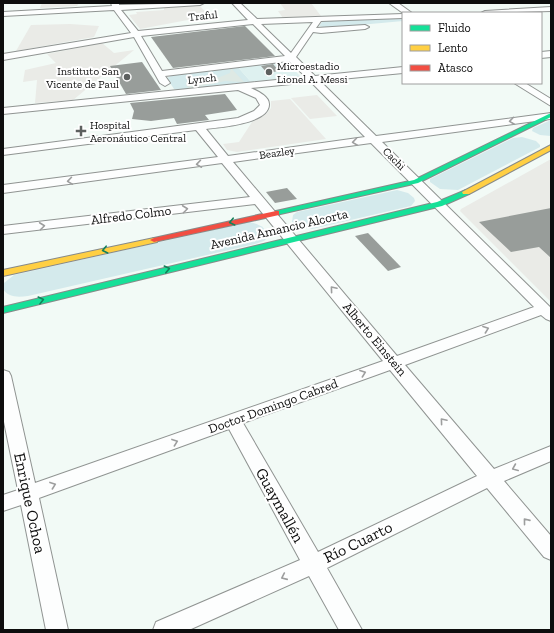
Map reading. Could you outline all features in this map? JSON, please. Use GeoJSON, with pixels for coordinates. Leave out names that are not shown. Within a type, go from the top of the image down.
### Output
{"type":"FeatureCollection","features":[{"type":"Feature","properties":{"kind":"main road","name":"Avenida Amancio Alcorta"},"geometry":{"type":"LineString","coordinates":[[3,273],[416,182],[530,131],[551,115]]}},
{"type":"Feature","properties":{"kind":"main road","name":"Avenida Amancio Alcorta"},"geometry":{"type":"LineString","coordinates":[[3,310],[439,204],[457,197],[551,147]]}},
{"type":"Feature","properties":{"kind":"street"},"geometry":{"type":"LineString","coordinates":[[3,14],[115,5],[200,3]]}},
{"type":"Feature","properties":{"kind":"street","name":"Cachi"},"geometry":{"type":"LineString","coordinates":[[236,3],[547,312]]}},
{"type":"Feature","properties":{"kind":"street"},"geometry":{"type":"LineString","coordinates":[[394,3],[407,12]]}},
{"type":"Feature","properties":{"kind":"street"},"geometry":{"type":"LineString","coordinates":[[115,5],[136,34],[161,74],[171,94]]}},
{"type":"Feature","properties":{"kind":"street"},"geometry":{"type":"LineString","coordinates":[[511,12],[551,9]]}},
{"type":"Feature","properties":{"kind":"street","name":"Traful"},"geometry":{"type":"LineString","coordinates":[[3,58],[136,34],[255,21],[402,16]]}},
{"type":"Feature","properties":{"kind":"street"},"geometry":{"type":"LineString","coordinates":[[161,74],[291,58],[319,19]]}},
{"type":"Feature","properties":{"kind":"street"},"geometry":{"type":"LineString","coordinates":[[312,30],[321,31],[402,23]]}},
{"type":"Feature","properties":{"kind":"street","name":"Traful"},"geometry":{"type":"LineString","coordinates":[[3,54],[31,53]]}},
{"type":"Feature","properties":{"kind":"street","name":"Lynch"},"geometry":{"type":"LineString","coordinates":[[3,111],[402,70]]}},
{"type":"Feature","properties":{"kind":"street"},"geometry":{"type":"LineString","coordinates":[[521,84],[551,103]]}},
{"type":"Feature","properties":{"kind":"street"},"geometry":{"type":"LineString","coordinates":[[3,152],[199,127],[246,119],[263,109],[265,104],[263,98],[258,94],[237,87]]}},
{"type":"Feature","properties":{"kind":"street","name":"Beazley"},"geometry":{"type":"LineString","coordinates":[[3,190],[551,115]]}},
{"type":"Feature","properties":{"kind":"street","name":"Alberto Einstein"},"geometry":{"type":"LineString","coordinates":[[199,127],[258,200],[551,551]]}},
{"type":"Feature","properties":{"kind":"street","name":"Alfredo Colmo"},"geometry":{"type":"LineString","coordinates":[[3,230],[258,200]]}},
{"type":"Feature","properties":{"kind":"street","name":"Doctor Domingo Cabred"},"geometry":{"type":"LineString","coordinates":[[3,503],[234,421],[394,362],[547,312]]}},
{"type":"Feature","properties":{"kind":"street","name":"Enrique Ochoa"},"geometry":{"type":"LineString","coordinates":[[3,376],[57,630]]}},
{"type":"Feature","properties":{"kind":"street","name":"Guaymallén"},"geometry":{"type":"LineString","coordinates":[[234,421],[351,630]]}},
{"type":"Feature","properties":{"kind":"street","name":"Río Cuarto"},"geometry":{"type":"LineString","coordinates":[[164,630],[314,564],[491,478],[551,453]]}},
{"type":"Feature","properties":{"kind":"shaded area"},"geometry":{"type":"Polygon","coordinates":[[[42,3],[79,3],[77,6],[40,8],[42,3]]]}},
{"type":"Feature","properties":{"kind":"shaded area"},"geometry":{"type":"Polygon","coordinates":[[[280,3],[311,3],[321,16],[283,18],[278,11],[285,10],[280,3]]]}},
{"type":"Feature","properties":{"kind":"shaded area"},"geometry":{"type":"Polygon","coordinates":[[[199,5],[209,16],[140,29],[129,15],[137,14],[136,12],[164,10],[164,7],[199,5]]]}},
{"type":"Feature","properties":{"kind":"shaded area"},"geometry":{"type":"Polygon","coordinates":[[[402,19],[402,21],[327,28],[319,26],[322,22],[402,19]]]}},
{"type":"Feature","properties":{"kind":"shaded area"},"geometry":{"type":"Polygon","coordinates":[[[70,24],[99,26],[94,37],[16,51],[31,25],[70,24]]]}},
{"type":"Feature","properties":{"kind":"shaded area"},"geometry":{"type":"Polygon","coordinates":[[[102,43],[114,53],[134,50],[73,100],[35,103],[37,80],[23,82],[25,70],[56,63],[47,54],[102,43]]]}},
{"type":"Feature","properties":{"kind":"shaded area","name":"Microestadio Lionel A. Messi"},"geometry":{"type":"Polygon","coordinates":[[[285,60],[301,77],[251,82],[237,66],[285,60]]]}},
{"type":"Feature","properties":{"kind":"shaded area"},"geometry":{"type":"Polygon","coordinates":[[[237,66],[251,82],[179,90],[174,89],[167,78],[173,75],[237,66]]]}},
{"type":"Feature","properties":{"kind":"shaded area"},"geometry":{"type":"Polygon","coordinates":[[[231,68],[244,82],[225,81],[190,89],[186,86],[189,78],[208,79],[220,77],[230,73],[231,68]]]}},
{"type":"Feature","properties":{"kind":"shaded area"},"geometry":{"type":"Polygon","coordinates":[[[317,95],[337,116],[310,119],[291,98],[317,95]]]}},
{"type":"Feature","properties":{"kind":"shaded area"},"geometry":{"type":"Polygon","coordinates":[[[290,99],[326,139],[237,152],[227,150],[223,144],[239,142],[252,122],[266,114],[271,108],[271,101],[290,99]]]}},
{"type":"Feature","properties":{"kind":"shaded area"},"geometry":{"type":"Polygon","coordinates":[[[551,120],[551,136],[540,135],[532,131],[533,128],[551,120]]]}},
{"type":"Feature","properties":{"kind":"shaded area"},"geometry":{"type":"Polygon","coordinates":[[[522,137],[536,141],[540,147],[458,190],[440,189],[430,182],[430,179],[513,138],[522,137]]]}},
{"type":"Feature","properties":{"kind":"shaded area"},"geometry":{"type":"Polygon","coordinates":[[[551,159],[551,302],[460,211],[461,209],[551,159]]]}},
{"type":"Feature","properties":{"kind":"shaded area"},"geometry":{"type":"Polygon","coordinates":[[[397,190],[408,193],[414,198],[415,201],[411,206],[312,229],[299,227],[292,222],[293,215],[297,212],[397,190]]]}},
{"type":"Feature","properties":{"kind":"shaded area"},"geometry":{"type":"Polygon","coordinates":[[[249,222],[264,228],[268,237],[264,241],[28,296],[17,297],[8,294],[3,289],[4,283],[14,275],[249,222]]]}},
{"type":"Feature","properties":{"kind":"building"},"geometry":{"type":"Polygon","coordinates":[[[245,26],[275,56],[173,68],[151,37],[245,26]]]}},
{"type":"Feature","properties":{"kind":"building"},"geometry":{"type":"Polygon","coordinates":[[[142,62],[161,90],[126,94],[110,66],[142,62]]]}},
{"type":"Feature","properties":{"kind":"building"},"geometry":{"type":"Polygon","coordinates":[[[273,64],[279,71],[267,73],[261,66],[273,64]]]}},
{"type":"Feature","properties":{"kind":"building"},"geometry":{"type":"Polygon","coordinates":[[[225,94],[237,110],[205,115],[209,120],[177,124],[174,118],[151,121],[132,119],[134,111],[130,103],[225,94]]]}},
{"type":"Feature","properties":{"kind":"building"},"geometry":{"type":"Polygon","coordinates":[[[287,188],[297,199],[275,203],[266,192],[287,188]]]}},
{"type":"Feature","properties":{"kind":"building"},"geometry":{"type":"Polygon","coordinates":[[[551,208],[551,258],[539,247],[511,252],[479,222],[551,208]]]}},
{"type":"Feature","properties":{"kind":"building"},"geometry":{"type":"Polygon","coordinates":[[[368,233],[401,267],[388,271],[355,236],[368,233]]]}},
{"type":"Feature","properties":{"kind":"traffic: fast"},"geometry":{"type":"LineString","coordinates":[[276,213],[416,182],[551,115]]}},
{"type":"Feature","properties":{"kind":"traffic: fast"},"geometry":{"type":"LineString","coordinates":[[3,310],[439,204],[466,192]]}},
{"type":"Feature","properties":{"kind":"traffic: slow"},"geometry":{"type":"LineString","coordinates":[[466,192],[551,147]]}},
{"type":"Feature","properties":{"kind":"traffic: slow"},"geometry":{"type":"LineString","coordinates":[[3,273],[154,240]]}},
{"type":"Feature","properties":{"kind":"traffic: jam"},"geometry":{"type":"LineString","coordinates":[[154,240],[276,213]]}},
{"type":"Feature","properties":{"kind":"place","name":"Microestadio Lionel A. Messi"},"geometry":{"type":"Point","coordinates":[269,72]}},
{"type":"Feature","properties":{"kind":"place","name":"Instituto San Vicente de Paul"},"geometry":{"type":"Point","coordinates":[127,77]}},
{"type":"Feature","properties":{"kind":"place","name":"Hospital Aeronáutico Central"},"geometry":{"type":"Point","coordinates":[81,131]}}]}
